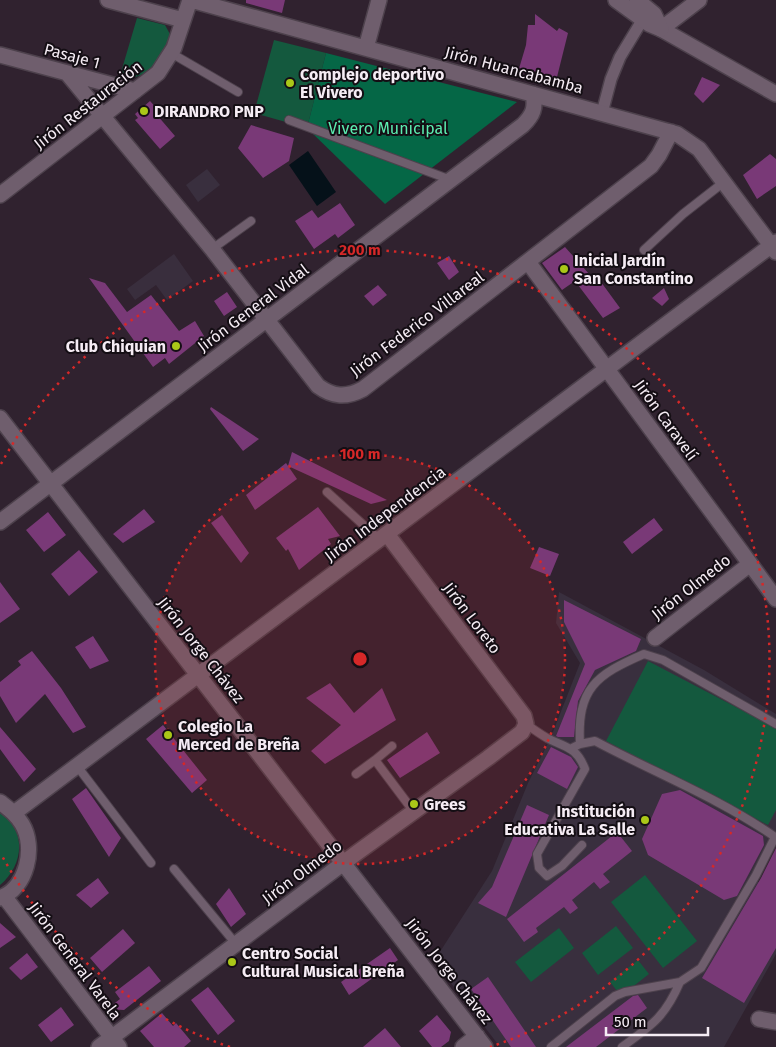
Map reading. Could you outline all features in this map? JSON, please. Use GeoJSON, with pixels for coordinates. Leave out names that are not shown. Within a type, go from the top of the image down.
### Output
{"type":"FeatureCollection","features":[{"type":"Feature","properties":{"kind":"street"},"geometry":{"type":"LineString","coordinates":[[108,0],[183,20]]}},
{"type":"Feature","properties":{"kind":"street","name":"Jirón Restauración"},"geometry":{"type":"LineString","coordinates":[[0,195],[158,73],[171,53],[190,0]]}},
{"type":"Feature","properties":{"kind":"street","name":"Jirón Huancabamba"},"geometry":{"type":"LineString","coordinates":[[190,0],[671,132],[692,142],[699,149],[774,247]]}},
{"type":"Feature","properties":{"kind":"street"},"geometry":{"type":"LineString","coordinates":[[366,48],[379,0]]}},
{"type":"Feature","properties":{"kind":"street"},"geometry":{"type":"LineString","coordinates":[[616,0],[643,19],[776,94]]}},
{"type":"Feature","properties":{"kind":"street"},"geometry":{"type":"LineString","coordinates":[[637,0],[654,14],[661,29]]}},
{"type":"Feature","properties":{"kind":"street"},"geometry":{"type":"LineString","coordinates":[[661,29],[699,0]]}},
{"type":"Feature","properties":{"kind":"street"},"geometry":{"type":"LineString","coordinates":[[602,113],[611,79],[620,56],[643,19]]}},
{"type":"Feature","properties":{"kind":"street","name":"Pasaje 1"},"geometry":{"type":"LineString","coordinates":[[0,55],[135,91]]}},
{"type":"Feature","properties":{"kind":"street","name":"Jirón Federico Villareal"},"geometry":{"type":"LineString","coordinates":[[67,73],[212,249],[318,386],[328,393],[341,396],[352,394],[528,262],[650,166],[659,155],[671,132]]}},
{"type":"Feature","properties":{"kind":"street","name":"Jirón General Vidal"},"geometry":{"type":"LineString","coordinates":[[0,522],[523,125],[532,116],[535,105],[533,94]]}},
{"type":"Feature","properties":{"kind":"street","name":"Jirón Independencia"},"geometry":{"type":"LineString","coordinates":[[14,813],[606,369],[774,247]]}},
{"type":"Feature","properties":{"kind":"street","name":"Jirón Caravelí"},"geometry":{"type":"LineString","coordinates":[[528,262],[776,599]]}},
{"type":"Feature","properties":{"kind":"street","name":"Jirón Jorge Chávez"},"geometry":{"type":"LineString","coordinates":[[0,418],[481,1041]]}},
{"type":"Feature","properties":{"kind":"street","name":"Jirón Loreto"},"geometry":{"type":"LineString","coordinates":[[383,536],[524,716],[526,724]]}},
{"type":"Feature","properties":{"kind":"street","name":"Jirón Olmedo"},"geometry":{"type":"LineString","coordinates":[[655,638],[750,564]]}},
{"type":"Feature","properties":{"kind":"street","name":"Jirón Olmedo"},"geometry":{"type":"LineString","coordinates":[[99,1047],[115,1042],[236,944],[522,732],[526,724]]}},
{"type":"Feature","properties":{"kind":"street"},"geometry":{"type":"LineString","coordinates":[[0,802],[14,813],[23,826],[28,841],[29,857],[20,879],[2,897]]}},
{"type":"Feature","properties":{"kind":"street","name":"Jirón General Varela"},"geometry":{"type":"LineString","coordinates":[[2,897],[115,1042]]}},
{"type":"Feature","properties":{"kind":"street"},"geometry":{"type":"LineString","coordinates":[[759,1019],[776,1022]]}},
{"type":"Feature","properties":{"kind":"street"},"geometry":{"type":"LineString","coordinates":[[463,1047],[481,1041]]}},
{"type":"Feature","properties":{"kind":"lane"},"geometry":{"type":"LineString","coordinates":[[171,53],[238,92]]}},
{"type":"Feature","properties":{"kind":"lane"},"geometry":{"type":"LineString","coordinates":[[289,120],[451,180]]}},
{"type":"Feature","properties":{"kind":"lane"},"geometry":{"type":"LineString","coordinates":[[644,250],[683,214],[724,182]]}},
{"type":"Feature","properties":{"kind":"lane"},"geometry":{"type":"LineString","coordinates":[[212,249],[250,221]]}},
{"type":"Feature","properties":{"kind":"lane"},"geometry":{"type":"LineString","coordinates":[[327,492],[383,536]]}},
{"type":"Feature","properties":{"kind":"lane"},"geometry":{"type":"LineString","coordinates":[[580,744],[579,721],[584,697],[603,674],[644,654],[663,660],[776,724]]}},
{"type":"Feature","properties":{"kind":"lane"},"geometry":{"type":"LineString","coordinates":[[526,724],[547,738],[572,748],[580,758],[585,769],[537,854],[539,868],[547,876],[562,866],[582,845]]}},
{"type":"Feature","properties":{"kind":"lane"},"geometry":{"type":"LineString","coordinates":[[551,1047],[615,996],[625,992],[680,982],[701,968],[756,875],[776,837],[704,795],[595,741],[572,748]]}},
{"type":"Feature","properties":{"kind":"lane"},"geometry":{"type":"LineString","coordinates":[[356,774],[392,746]]}},
{"type":"Feature","properties":{"kind":"lane"},"geometry":{"type":"LineString","coordinates":[[375,760],[414,812]]}},
{"type":"Feature","properties":{"kind":"lane"},"geometry":{"type":"LineString","coordinates":[[77,766],[151,863]]}},
{"type":"Feature","properties":{"kind":"lane"},"geometry":{"type":"LineString","coordinates":[[174,868],[236,944]]}},
{"type":"Feature","properties":{"kind":"lane"},"geometry":{"type":"LineString","coordinates":[[622,1047],[653,1024],[670,1005],[680,982]]}},
{"type":"Feature","properties":{"kind":"shaded area"},"geometry":{"type":"Polygon","coordinates":[[[308,151],[336,192],[317,206],[289,165],[308,151]]]}},
{"type":"Feature","properties":{"kind":"shaded area"},"geometry":{"type":"Polygon","coordinates":[[[207,169],[220,185],[198,202],[186,185],[207,169]]]}},
{"type":"Feature","properties":{"kind":"shaded area"},"geometry":{"type":"Polygon","coordinates":[[[174,254],[193,281],[167,300],[156,285],[135,300],[127,289],[174,254]]]}},
{"type":"Feature","properties":{"kind":"shaded area","name":"Institución Educativa La Salle"},"geometry":{"type":"Polygon","coordinates":[[[559,592],[704,670],[776,714],[776,843],[755,880],[776,893],[776,954],[724,1047],[500,1047],[434,961],[492,871],[528,783],[551,737],[580,663],[556,623],[559,592]]]}},
{"type":"Feature","properties":{"kind":"green space"},"geometry":{"type":"Polygon","coordinates":[[[137,18],[165,25],[171,36],[157,60],[146,72],[139,76],[119,79],[137,18]]]}},
{"type":"Feature","properties":{"kind":"green space","name":"Complejo deportivo El Vivero"},"geometry":{"type":"Polygon","coordinates":[[[274,40],[326,53],[307,128],[254,113],[274,40]]]}},
{"type":"Feature","properties":{"kind":"green space","name":"Vivero Municipal"},"geometry":{"type":"Polygon","coordinates":[[[326,53],[517,102],[385,204],[307,128],[326,53]]]}},
{"type":"Feature","properties":{"kind":"green space"},"geometry":{"type":"Polygon","coordinates":[[[648,661],[776,728],[776,810],[768,825],[606,741],[648,661]]]}},
{"type":"Feature","properties":{"kind":"green space"},"geometry":{"type":"Polygon","coordinates":[[[0,813],[9,820],[15,829],[19,849],[14,868],[0,885],[0,813]]]}},
{"type":"Feature","properties":{"kind":"green space"},"geometry":{"type":"Polygon","coordinates":[[[645,875],[697,941],[663,968],[611,902],[645,875]]]}},
{"type":"Feature","properties":{"kind":"green space"},"geometry":{"type":"Polygon","coordinates":[[[616,926],[633,948],[598,975],[582,953],[616,926]]]}},
{"type":"Feature","properties":{"kind":"green space"},"geometry":{"type":"Polygon","coordinates":[[[559,928],[574,948],[531,982],[515,962],[559,928]]]}},
{"type":"Feature","properties":{"kind":"green space"},"geometry":{"type":"Polygon","coordinates":[[[638,960],[649,974],[621,996],[610,982],[638,960]]]}},
{"type":"Feature","properties":{"kind":"building"},"geometry":{"type":"Polygon","coordinates":[[[246,0],[285,0],[282,13],[246,3],[246,0]]]}},
{"type":"Feature","properties":{"kind":"building"},"geometry":{"type":"Polygon","coordinates":[[[535,14],[557,31],[559,28],[568,33],[556,81],[518,72],[526,45],[528,25],[535,25],[535,14]]]}},
{"type":"Feature","properties":{"kind":"building"},"geometry":{"type":"Polygon","coordinates":[[[702,77],[720,85],[703,103],[694,94],[702,77]]]}},
{"type":"Feature","properties":{"kind":"building"},"geometry":{"type":"Polygon","coordinates":[[[150,101],[160,112],[157,115],[175,136],[160,149],[135,120],[138,118],[135,114],[150,101]]]}},
{"type":"Feature","properties":{"kind":"building"},"geometry":{"type":"Polygon","coordinates":[[[251,125],[294,138],[289,161],[263,178],[238,148],[251,125]]]}},
{"type":"Feature","properties":{"kind":"building"},"geometry":{"type":"Polygon","coordinates":[[[770,154],[776,159],[776,186],[757,199],[743,175],[770,154]]]}},
{"type":"Feature","properties":{"kind":"building"},"geometry":{"type":"Polygon","coordinates":[[[340,203],[355,225],[338,238],[335,234],[314,249],[295,221],[312,210],[318,218],[340,203]]]}},
{"type":"Feature","properties":{"kind":"building"},"geometry":{"type":"Polygon","coordinates":[[[565,247],[598,284],[601,282],[620,308],[603,318],[575,281],[562,290],[542,263],[565,247]]]}},
{"type":"Feature","properties":{"kind":"building"},"geometry":{"type":"Polygon","coordinates":[[[449,256],[459,272],[449,280],[437,263],[449,256]]]}},
{"type":"Feature","properties":{"kind":"building"},"geometry":{"type":"Polygon","coordinates":[[[89,278],[105,283],[127,312],[151,295],[179,331],[195,321],[204,336],[169,364],[165,358],[153,367],[89,278]]]}},
{"type":"Feature","properties":{"kind":"building"},"geometry":{"type":"Polygon","coordinates":[[[378,285],[387,295],[373,306],[364,296],[378,285]]]}},
{"type":"Feature","properties":{"kind":"building"},"geometry":{"type":"Polygon","coordinates":[[[664,288],[669,299],[662,306],[652,298],[664,288]]]}},
{"type":"Feature","properties":{"kind":"building"},"geometry":{"type":"Polygon","coordinates":[[[227,292],[237,307],[224,316],[214,301],[227,292]]]}},
{"type":"Feature","properties":{"kind":"building"},"geometry":{"type":"Polygon","coordinates":[[[211,407],[259,439],[243,451],[210,409],[211,407]]]}},
{"type":"Feature","properties":{"kind":"building"},"geometry":{"type":"Polygon","coordinates":[[[292,452],[387,500],[371,504],[288,466],[292,452]]]}},
{"type":"Feature","properties":{"kind":"building"},"geometry":{"type":"Polygon","coordinates":[[[286,463],[297,479],[255,510],[246,495],[286,463]]]}},
{"type":"Feature","properties":{"kind":"building"},"geometry":{"type":"Polygon","coordinates":[[[318,507],[340,536],[328,539],[331,544],[299,570],[288,549],[286,551],[276,538],[318,507]]]}},
{"type":"Feature","properties":{"kind":"building"},"geometry":{"type":"Polygon","coordinates":[[[144,509],[155,522],[123,543],[113,534],[144,509]]]}},
{"type":"Feature","properties":{"kind":"building"},"geometry":{"type":"Polygon","coordinates":[[[48,512],[66,535],[44,552],[26,530],[48,512]]]}},
{"type":"Feature","properties":{"kind":"building"},"geometry":{"type":"Polygon","coordinates":[[[222,515],[249,553],[241,563],[211,523],[222,515]]]}},
{"type":"Feature","properties":{"kind":"building"},"geometry":{"type":"Polygon","coordinates":[[[654,518],[663,530],[632,554],[623,542],[654,518]]]}},
{"type":"Feature","properties":{"kind":"building"},"geometry":{"type":"Polygon","coordinates":[[[539,547],[559,554],[550,576],[530,568],[539,547]]]}},
{"type":"Feature","properties":{"kind":"building"},"geometry":{"type":"Polygon","coordinates":[[[79,550],[98,572],[69,596],[51,574],[79,550]]]}},
{"type":"Feature","properties":{"kind":"building"},"geometry":{"type":"Polygon","coordinates":[[[0,582],[20,609],[0,623],[0,582]]]}},
{"type":"Feature","properties":{"kind":"building"},"geometry":{"type":"Polygon","coordinates":[[[564,600],[641,639],[636,651],[595,670],[578,701],[574,737],[556,736],[585,664],[564,622],[564,600]]]}},
{"type":"Feature","properties":{"kind":"building"},"geometry":{"type":"Polygon","coordinates":[[[93,636],[109,661],[90,669],[75,647],[93,636]]]}},
{"type":"Feature","properties":{"kind":"building"},"geometry":{"type":"Polygon","coordinates":[[[32,651],[61,688],[86,727],[73,733],[45,694],[16,723],[0,696],[0,682],[21,665],[18,661],[32,651]]]}},
{"type":"Feature","properties":{"kind":"building"},"geometry":{"type":"Polygon","coordinates":[[[330,683],[354,713],[382,688],[396,720],[325,764],[311,751],[341,725],[306,698],[330,683]]]}},
{"type":"Feature","properties":{"kind":"building"},"geometry":{"type":"Polygon","coordinates":[[[163,725],[207,780],[192,793],[146,739],[163,725]]]}},
{"type":"Feature","properties":{"kind":"building"},"geometry":{"type":"Polygon","coordinates":[[[0,727],[36,769],[24,782],[0,749],[0,727]]]}},
{"type":"Feature","properties":{"kind":"building"},"geometry":{"type":"Polygon","coordinates":[[[427,732],[440,753],[400,778],[387,760],[427,732]]]}},
{"type":"Feature","properties":{"kind":"building"},"geometry":{"type":"Polygon","coordinates":[[[551,747],[571,757],[578,767],[567,789],[537,773],[551,747]]]}},
{"type":"Feature","properties":{"kind":"building"},"geometry":{"type":"Polygon","coordinates":[[[86,788],[121,838],[109,857],[72,799],[86,788]]]}},
{"type":"Feature","properties":{"kind":"building"},"geometry":{"type":"Polygon","coordinates":[[[680,790],[763,836],[764,845],[737,896],[724,900],[648,855],[642,839],[662,794],[680,790]]]}},
{"type":"Feature","properties":{"kind":"building"},"geometry":{"type":"Polygon","coordinates":[[[527,805],[549,815],[506,917],[478,903],[492,887],[527,805]]]}},
{"type":"Feature","properties":{"kind":"building"},"geometry":{"type":"Polygon","coordinates":[[[617,832],[632,851],[603,874],[610,882],[600,889],[594,882],[572,900],[578,908],[570,914],[564,907],[536,928],[538,932],[524,942],[507,919],[617,832]]]}},
{"type":"Feature","properties":{"kind":"building"},"geometry":{"type":"Polygon","coordinates":[[[776,848],[776,948],[744,1003],[702,978],[761,878],[776,848]]]}},
{"type":"Feature","properties":{"kind":"building"},"geometry":{"type":"Polygon","coordinates":[[[98,878],[109,893],[91,908],[76,895],[98,878]]]}},
{"type":"Feature","properties":{"kind":"building"},"geometry":{"type":"Polygon","coordinates":[[[229,888],[246,914],[231,927],[216,904],[229,888]]]}},
{"type":"Feature","properties":{"kind":"building"},"geometry":{"type":"Polygon","coordinates":[[[0,923],[16,937],[0,948],[0,923]]]}},
{"type":"Feature","properties":{"kind":"building"},"geometry":{"type":"Polygon","coordinates":[[[123,929],[135,943],[102,972],[90,958],[123,929]]]}},
{"type":"Feature","properties":{"kind":"building"},"geometry":{"type":"Polygon","coordinates":[[[390,948],[398,960],[349,995],[341,982],[390,948]]]}},
{"type":"Feature","properties":{"kind":"building"},"geometry":{"type":"Polygon","coordinates":[[[27,953],[38,967],[21,980],[9,968],[27,953]]]}},
{"type":"Feature","properties":{"kind":"building"},"geometry":{"type":"Polygon","coordinates":[[[149,966],[161,981],[124,1010],[107,1009],[120,999],[115,992],[149,966]]]}},
{"type":"Feature","properties":{"kind":"building"},"geometry":{"type":"Polygon","coordinates":[[[488,977],[536,1047],[511,1047],[471,989],[488,977]]]}},
{"type":"Feature","properties":{"kind":"building"},"geometry":{"type":"Polygon","coordinates":[[[208,987],[235,1021],[218,1035],[191,1000],[208,987]]]}},
{"type":"Feature","properties":{"kind":"building"},"geometry":{"type":"Polygon","coordinates":[[[638,995],[647,1008],[596,1047],[566,1047],[633,996],[638,995]]]}},
{"type":"Feature","properties":{"kind":"building"},"geometry":{"type":"Polygon","coordinates":[[[61,1007],[74,1025],[51,1042],[38,1025],[61,1007]]]}},
{"type":"Feature","properties":{"kind":"building"},"geometry":{"type":"Polygon","coordinates":[[[162,1013],[173,1026],[176,1023],[191,1041],[184,1047],[154,1047],[140,1031],[162,1013]]]}},
{"type":"Feature","properties":{"kind":"building"},"geometry":{"type":"Polygon","coordinates":[[[437,1015],[451,1032],[449,1041],[441,1047],[432,1047],[419,1031],[437,1015]]]}},
{"type":"Feature","properties":{"kind":"building"},"geometry":{"type":"Polygon","coordinates":[[[385,1028],[401,1047],[363,1047],[385,1028]]]}},
{"type":"Feature","properties":{"kind":"place","name":"Complejo deportivo El Vivero"},"geometry":{"type":"Point","coordinates":[290,83]}},
{"type":"Feature","properties":{"kind":"place","name":"DIRANDRO PNP"},"geometry":{"type":"Point","coordinates":[144,111]}},
{"type":"Feature","properties":{"kind":"place","name":"Inicial Jardín San Constantino"},"geometry":{"type":"Point","coordinates":[564,269]}},
{"type":"Feature","properties":{"kind":"place","name":"Club Chiquian"},"geometry":{"type":"Point","coordinates":[176,346]}},
{"type":"Feature","properties":{"kind":"place","name":"Colegio La Merced de Breña"},"geometry":{"type":"Point","coordinates":[168,735]}},
{"type":"Feature","properties":{"kind":"place","name":"Grees"},"geometry":{"type":"Point","coordinates":[414,804]}},
{"type":"Feature","properties":{"kind":"place","name":"Institución Educativa La Salle"},"geometry":{"type":"Point","coordinates":[645,820]}},
{"type":"Feature","properties":{"kind":"place","name":"Centro Social Cultural Musical Breña"},"geometry":{"type":"Point","coordinates":[232,962]}}]}
